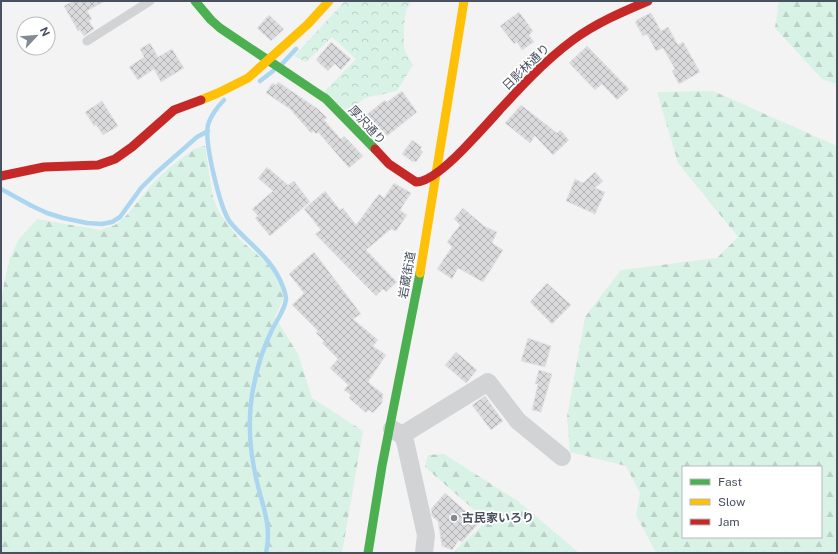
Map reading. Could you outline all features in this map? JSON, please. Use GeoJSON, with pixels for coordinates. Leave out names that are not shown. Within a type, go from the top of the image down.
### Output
{"type":"FeatureCollection","features":[{"type":"Feature","properties":{"kind":"street"},"geometry":{"type":"LineString","coordinates":[[196,1],[211,20],[220,28],[269,60]]}},
{"type":"Feature","properties":{"kind":"street"},"geometry":{"type":"LineString","coordinates":[[1,176],[44,167],[98,165],[115,159],[132,147],[166,116],[182,106],[238,84],[256,71],[308,24],[329,1]]}},
{"type":"Feature","properties":{"kind":"street","name":"岩蔵街道"},"geometry":{"type":"LineString","coordinates":[[368,553],[395,431],[464,1]]}},
{"type":"Feature","properties":{"kind":"street","name":"日影林通り"},"geometry":{"type":"LineString","coordinates":[[436,171],[455,159],[528,80],[573,40],[611,17],[648,1]]}},
{"type":"Feature","properties":{"kind":"street","name":"厚沢通り"},"geometry":{"type":"LineString","coordinates":[[269,60],[326,99],[375,152],[405,176],[416,182],[420,182],[436,171]]}},
{"type":"Feature","properties":{"kind":"street"},"geometry":{"type":"LineString","coordinates":[[424,553],[426,535],[405,441],[395,431],[488,382],[518,421],[562,457]]}},
{"type":"Feature","properties":{"kind":"lane"},"geometry":{"type":"LineString","coordinates":[[87,41],[150,1]]}},
{"type":"Feature","properties":{"kind":"green space"},"geometry":{"type":"Polygon","coordinates":[[[345,1],[412,1],[406,10],[404,49],[413,65],[397,91],[365,98],[347,111],[324,92],[356,59],[332,37],[306,62],[294,56],[345,1]]]}},
{"type":"Feature","properties":{"kind":"green space"},"geometry":{"type":"Polygon","coordinates":[[[779,1],[837,1],[837,84],[822,79],[775,28],[779,1]]]}},
{"type":"Feature","properties":{"kind":"green space"},"geometry":{"type":"Polygon","coordinates":[[[713,91],[837,146],[837,553],[656,553],[636,515],[640,493],[626,466],[570,452],[567,417],[585,317],[621,270],[717,258],[738,237],[678,163],[657,92],[713,91]]]}},
{"type":"Feature","properties":{"kind":"green space"},"geometry":{"type":"Polygon","coordinates":[[[205,146],[213,198],[220,214],[239,239],[272,269],[283,292],[283,300],[275,317],[298,354],[312,398],[363,431],[342,553],[1,553],[1,303],[10,258],[19,239],[37,219],[100,230],[115,225],[127,215],[153,183],[169,168],[194,149],[205,146]]]}},
{"type":"Feature","properties":{"kind":"green space"},"geometry":{"type":"Polygon","coordinates":[[[444,454],[518,501],[579,553],[452,553],[487,521],[425,467],[428,455],[444,454]]]}},
{"type":"Feature","properties":{"kind":"building"},"geometry":{"type":"Polygon","coordinates":[[[73,1],[105,1],[87,11],[92,19],[89,21],[94,29],[84,36],[80,30],[78,31],[64,6],[73,1]]]}},
{"type":"Feature","properties":{"kind":"building"},"geometry":{"type":"Polygon","coordinates":[[[519,12],[533,31],[529,35],[534,42],[522,50],[517,42],[514,44],[500,26],[519,12]]]}},
{"type":"Feature","properties":{"kind":"building"},"geometry":{"type":"Polygon","coordinates":[[[651,13],[661,31],[668,27],[678,45],[683,42],[700,72],[679,84],[672,71],[675,69],[663,48],[656,51],[647,34],[643,36],[635,22],[637,21],[636,20],[651,13]]]}},
{"type":"Feature","properties":{"kind":"building"},"geometry":{"type":"Polygon","coordinates":[[[269,15],[284,29],[271,41],[257,28],[269,15]]]}},
{"type":"Feature","properties":{"kind":"building"},"geometry":{"type":"Polygon","coordinates":[[[331,42],[351,59],[341,70],[335,64],[328,71],[316,60],[331,42]]]}},
{"type":"Feature","properties":{"kind":"building"},"geometry":{"type":"Polygon","coordinates":[[[150,43],[158,57],[172,49],[184,68],[161,82],[154,69],[138,80],[129,67],[144,57],[140,49],[150,43]]]}},
{"type":"Feature","properties":{"kind":"building"},"geometry":{"type":"Polygon","coordinates":[[[587,46],[629,89],[617,100],[602,84],[595,90],[569,63],[587,46]]]}},
{"type":"Feature","properties":{"kind":"building"},"geometry":{"type":"Polygon","coordinates":[[[278,82],[318,109],[327,118],[324,120],[341,139],[344,136],[363,156],[349,168],[318,132],[316,134],[314,131],[311,133],[290,109],[266,93],[272,83],[276,85],[278,82]]]}},
{"type":"Feature","properties":{"kind":"building"},"geometry":{"type":"Polygon","coordinates":[[[402,91],[417,112],[387,136],[381,129],[378,131],[366,115],[385,100],[387,102],[402,91]]]}},
{"type":"Feature","properties":{"kind":"building"},"geometry":{"type":"Polygon","coordinates":[[[102,101],[118,126],[103,135],[96,125],[94,126],[85,112],[102,101]]]}},
{"type":"Feature","properties":{"kind":"building"},"geometry":{"type":"Polygon","coordinates":[[[521,105],[557,133],[560,130],[569,140],[553,155],[535,136],[530,143],[505,123],[521,105]]]}},
{"type":"Feature","properties":{"kind":"building"},"geometry":{"type":"Polygon","coordinates":[[[412,140],[422,147],[420,149],[423,152],[416,162],[413,162],[402,154],[412,140]]]}},
{"type":"Feature","properties":{"kind":"building"},"geometry":{"type":"Polygon","coordinates":[[[267,167],[288,185],[294,181],[310,202],[270,236],[255,218],[258,216],[252,209],[273,191],[258,178],[267,167]]]}},
{"type":"Feature","properties":{"kind":"building"},"geometry":{"type":"Polygon","coordinates":[[[595,172],[603,181],[595,188],[605,192],[595,214],[566,201],[575,179],[583,183],[595,172]]]}},
{"type":"Feature","properties":{"kind":"building"},"geometry":{"type":"Polygon","coordinates":[[[394,183],[411,193],[400,210],[407,215],[396,231],[391,229],[366,250],[397,282],[386,292],[383,289],[376,296],[315,234],[321,230],[304,209],[325,191],[340,210],[343,208],[356,225],[379,194],[384,198],[394,183]]]}},
{"type":"Feature","properties":{"kind":"building"},"geometry":{"type":"Polygon","coordinates":[[[463,208],[484,226],[497,232],[492,243],[503,250],[483,282],[458,268],[452,279],[437,269],[452,247],[447,242],[460,225],[454,219],[463,208]]]}},
{"type":"Feature","properties":{"kind":"building"},"geometry":{"type":"Polygon","coordinates":[[[314,252],[361,314],[353,319],[378,340],[373,346],[386,355],[368,382],[383,394],[382,403],[373,413],[369,410],[366,413],[349,398],[351,395],[344,390],[348,385],[330,368],[338,359],[322,343],[324,341],[316,333],[318,331],[292,305],[304,293],[289,274],[314,252]]]}},
{"type":"Feature","properties":{"kind":"building"},"geometry":{"type":"Polygon","coordinates":[[[547,283],[571,305],[552,324],[530,302],[547,283]]]}},
{"type":"Feature","properties":{"kind":"building"},"geometry":{"type":"Polygon","coordinates":[[[528,338],[551,346],[545,367],[521,361],[528,338]]]}},
{"type":"Feature","properties":{"kind":"building"},"geometry":{"type":"Polygon","coordinates":[[[456,352],[477,370],[466,383],[445,365],[456,352]]]}},
{"type":"Feature","properties":{"kind":"building"},"geometry":{"type":"Polygon","coordinates":[[[539,370],[552,374],[541,412],[532,410],[538,384],[535,384],[539,370]]]}},
{"type":"Feature","properties":{"kind":"building"},"geometry":{"type":"Polygon","coordinates":[[[485,396],[503,421],[491,430],[472,405],[485,396]]]}},
{"type":"Feature","properties":{"kind":"building"},"geometry":{"type":"Polygon","coordinates":[[[445,493],[479,523],[462,542],[459,540],[452,550],[442,546],[438,521],[432,516],[431,509],[445,493]]]}},
{"type":"Feature","properties":{"kind":"waterway"},"geometry":{"type":"LineString","coordinates":[[282,64],[296,49]]}},
{"type":"Feature","properties":{"kind":"waterway"},"geometry":{"type":"LineString","coordinates":[[260,81],[273,71]]}},
{"type":"Feature","properties":{"kind":"waterway"},"geometry":{"type":"LineString","coordinates":[[224,100],[210,119],[207,133],[214,175],[222,203],[230,222],[273,267],[283,287],[286,297],[284,307],[271,332],[256,374],[251,405],[250,431],[252,457],[267,526],[268,544],[266,553]]}},
{"type":"Feature","properties":{"kind":"waterway"},"geometry":{"type":"LineString","coordinates":[[1,189],[32,206],[63,218],[87,223],[102,224],[112,222],[120,217],[141,188],[156,173],[197,137],[208,131]]}},
{"type":"Feature","properties":{"kind":"traffic: fast"},"geometry":{"type":"LineString","coordinates":[[195,1],[220,28],[326,99],[375,149]]}},
{"type":"Feature","properties":{"kind":"traffic: fast"},"geometry":{"type":"LineString","coordinates":[[368,553],[382,466],[420,273]]}},
{"type":"Feature","properties":{"kind":"traffic: slow"},"geometry":{"type":"LineString","coordinates":[[201,100],[248,78],[308,24],[329,1]]}},
{"type":"Feature","properties":{"kind":"traffic: slow"},"geometry":{"type":"LineString","coordinates":[[420,273],[464,1]]}},
{"type":"Feature","properties":{"kind":"traffic: jam"},"geometry":{"type":"LineString","coordinates":[[375,149],[389,164],[416,182],[423,181],[431,177],[455,158],[521,87],[559,51],[600,23],[648,1]]}},
{"type":"Feature","properties":{"kind":"traffic: jam"},"geometry":{"type":"LineString","coordinates":[[1,176],[44,167],[98,165],[115,159],[132,147],[174,110],[201,100]]}},
{"type":"Feature","properties":{"kind":"place","name":"古民家いろり"},"geometry":{"type":"Point","coordinates":[454,518]}}]}
